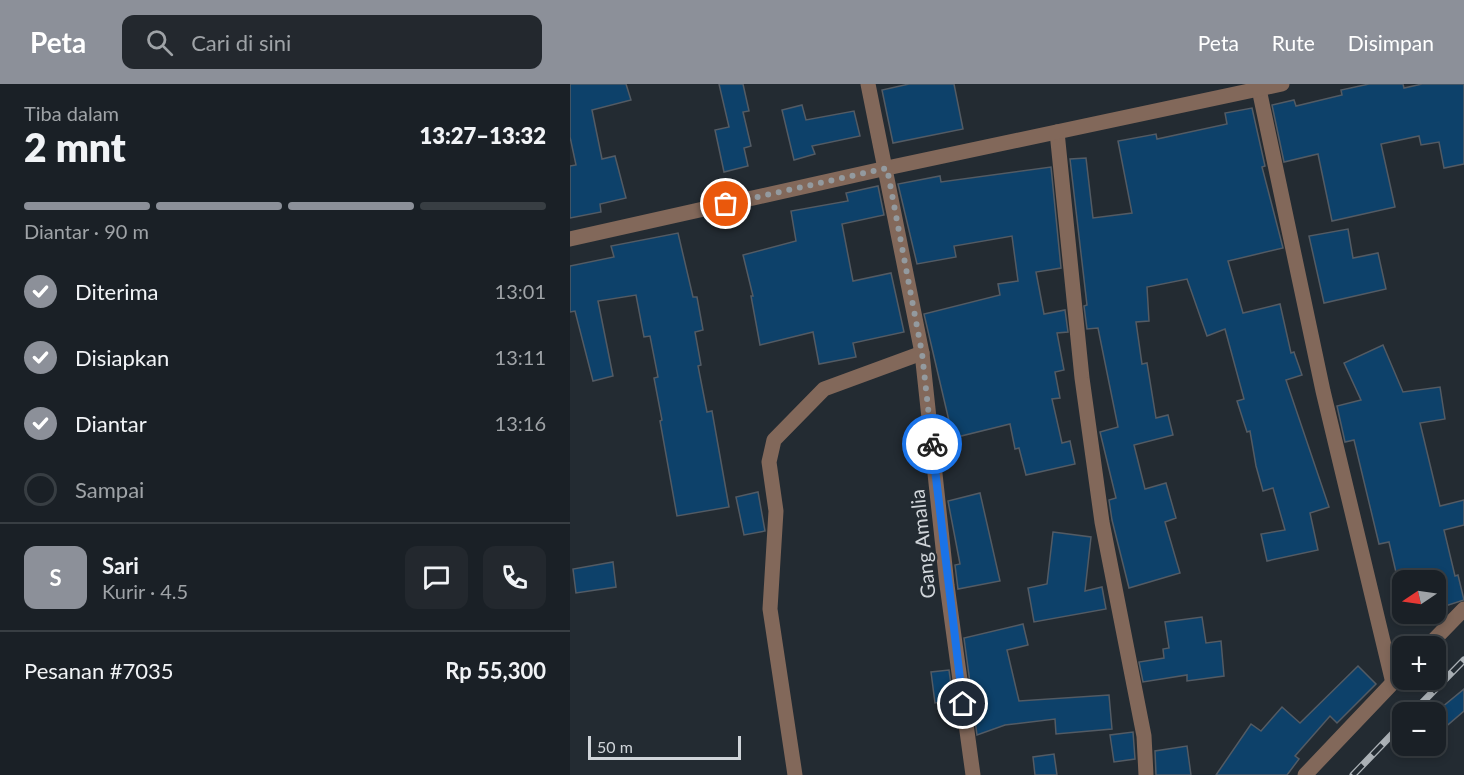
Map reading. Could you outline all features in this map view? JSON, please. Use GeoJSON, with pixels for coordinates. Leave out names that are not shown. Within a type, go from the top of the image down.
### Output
{"type":"FeatureCollection","features":[{"type":"Feature","properties":{"kind":"street","name":"Gang Amalia"},"geometry":{"type":"LineString","coordinates":[[868,84],[887,168],[922,353],[947,585],[973,775]]}},
{"type":"Feature","properties":{"kind":"street"},"geometry":{"type":"LineString","coordinates":[[570,239],[887,168],[1282,84]]}},
{"type":"Feature","properties":{"kind":"street"},"geometry":{"type":"LineString","coordinates":[[1259,89],[1323,391],[1392,659]]}},
{"type":"Feature","properties":{"kind":"street"},"geometry":{"type":"LineString","coordinates":[[1057,132],[1082,378],[1098,499],[1144,736],[1146,775]]}},
{"type":"Feature","properties":{"kind":"street"},"geometry":{"type":"LineString","coordinates":[[795,775],[770,609],[776,512],[769,462],[774,440],[824,389],[922,353]]}},
{"type":"Feature","properties":{"kind":"street"},"geometry":{"type":"LineString","coordinates":[[1438,636],[1464,609]]}},
{"type":"Feature","properties":{"kind":"street"},"geometry":{"type":"LineString","coordinates":[[1305,775],[1392,683]]}},
{"type":"Feature","properties":{"kind":"building"},"geometry":{"type":"Polygon","coordinates":[[[570,84],[626,84],[631,100],[592,110],[602,159],[615,156],[626,198],[600,204],[601,212],[570,218],[570,166],[576,165],[570,137],[570,84]]]}},
{"type":"Feature","properties":{"kind":"building"},"geometry":{"type":"Polygon","coordinates":[[[719,84],[743,84],[749,111],[743,112],[751,146],[744,148],[748,166],[724,172],[715,130],[729,127],[719,84]]]}},
{"type":"Feature","properties":{"kind":"building"},"geometry":{"type":"Polygon","coordinates":[[[909,84],[954,84],[963,129],[893,143],[882,90],[909,84]]]}},
{"type":"Feature","properties":{"kind":"building"},"geometry":{"type":"Polygon","coordinates":[[[1369,84],[1403,84],[1404,88],[1422,84],[1464,84],[1464,164],[1444,168],[1439,142],[1421,145],[1419,136],[1381,144],[1395,207],[1332,221],[1318,154],[1284,162],[1272,105],[1294,100],[1296,106],[1342,95],[1341,90],[1369,84]]]}},
{"type":"Feature","properties":{"kind":"building"},"geometry":{"type":"Polygon","coordinates":[[[802,105],[806,120],[854,111],[860,136],[812,146],[815,154],[794,160],[782,110],[802,105]]]}},
{"type":"Feature","properties":{"kind":"building"},"geometry":{"type":"Polygon","coordinates":[[[1252,108],[1265,166],[1262,167],[1283,248],[1228,261],[1243,313],[1280,304],[1291,353],[1294,352],[1302,375],[1286,380],[1329,507],[1310,513],[1318,550],[1267,561],[1261,534],[1285,530],[1273,488],[1263,491],[1250,431],[1247,432],[1237,401],[1244,399],[1225,329],[1207,336],[1187,279],[1147,287],[1149,321],[1136,322],[1142,364],[1147,363],[1156,418],[1168,415],[1173,435],[1134,445],[1145,489],[1166,483],[1176,518],[1165,522],[1180,573],[1129,588],[1112,520],[1109,500],[1116,498],[1100,432],[1118,427],[1098,328],[1087,329],[1084,306],[1087,305],[1070,159],[1086,158],[1093,218],[1132,213],[1118,141],[1156,134],[1157,139],[1227,124],[1225,113],[1252,108]]]}},
{"type":"Feature","properties":{"kind":"building"},"geometry":{"type":"Polygon","coordinates":[[[1051,167],[1061,268],[1036,272],[1044,314],[1065,310],[1068,332],[1057,333],[1064,370],[1055,372],[1060,398],[1052,399],[1062,443],[1070,441],[1075,464],[1026,475],[1019,448],[1015,449],[1010,424],[953,438],[924,314],[1000,295],[998,284],[1018,281],[1012,236],[954,246],[956,257],[917,264],[898,184],[940,176],[941,182],[1051,167]]]}},
{"type":"Feature","properties":{"kind":"building"},"geometry":{"type":"Polygon","coordinates":[[[878,186],[884,215],[842,224],[853,281],[891,273],[904,332],[853,343],[856,357],[819,364],[813,332],[760,345],[751,296],[753,296],[743,255],[796,241],[791,211],[848,201],[846,193],[878,186]]]}},
{"type":"Feature","properties":{"kind":"building"},"geometry":{"type":"Polygon","coordinates":[[[1348,229],[1353,258],[1378,253],[1386,289],[1324,303],[1309,236],[1348,229]]]}},
{"type":"Feature","properties":{"kind":"building"},"geometry":{"type":"Polygon","coordinates":[[[678,233],[693,297],[697,297],[703,330],[695,332],[701,365],[698,366],[707,412],[712,411],[729,507],[677,516],[654,378],[658,377],[650,336],[644,337],[636,295],[598,301],[613,376],[593,381],[575,311],[570,312],[570,266],[614,257],[611,246],[678,233]]]}},
{"type":"Feature","properties":{"kind":"building"},"geometry":{"type":"Polygon","coordinates":[[[1383,345],[1403,392],[1440,387],[1445,419],[1420,423],[1440,506],[1464,500],[1464,525],[1444,530],[1455,576],[1458,575],[1464,600],[1446,606],[1446,570],[1395,570],[1389,542],[1379,544],[1354,440],[1345,442],[1337,406],[1361,400],[1344,363],[1383,345]]]}},
{"type":"Feature","properties":{"kind":"building"},"geometry":{"type":"Polygon","coordinates":[[[758,492],[765,531],[744,535],[736,497],[758,492]]]}},
{"type":"Feature","properties":{"kind":"building"},"geometry":{"type":"Polygon","coordinates":[[[980,493],[1000,581],[958,589],[955,565],[960,564],[948,501],[980,493]]]}},
{"type":"Feature","properties":{"kind":"building"},"geometry":{"type":"Polygon","coordinates":[[[1053,532],[1091,537],[1085,591],[1102,587],[1106,609],[1034,622],[1028,588],[1047,584],[1053,532]]]}},
{"type":"Feature","properties":{"kind":"building"},"geometry":{"type":"Polygon","coordinates":[[[613,562],[616,587],[576,593],[573,569],[613,562]]]}},
{"type":"Feature","properties":{"kind":"building"},"geometry":{"type":"Polygon","coordinates":[[[1202,617],[1206,643],[1221,641],[1224,676],[1187,681],[1187,675],[1143,682],[1139,662],[1164,658],[1163,649],[1169,648],[1165,622],[1202,617]]]}},
{"type":"Feature","properties":{"kind":"building"},"geometry":{"type":"Polygon","coordinates":[[[1023,624],[1028,645],[1007,650],[1019,701],[1109,695],[1112,729],[1056,734],[1055,719],[1005,725],[977,735],[964,638],[1023,624]]]}},
{"type":"Feature","properties":{"kind":"building"},"geometry":{"type":"Polygon","coordinates":[[[1358,666],[1376,684],[1337,723],[1330,716],[1295,756],[1299,759],[1287,775],[1216,775],[1251,724],[1261,731],[1282,707],[1300,723],[1358,666]]]}},
{"type":"Feature","properties":{"kind":"building"},"geometry":{"type":"Polygon","coordinates":[[[949,670],[953,700],[935,703],[931,672],[949,670]]]}},
{"type":"Feature","properties":{"kind":"building"},"geometry":{"type":"Polygon","coordinates":[[[1464,689],[1464,711],[1446,726],[1446,704],[1464,689]]]}},
{"type":"Feature","properties":{"kind":"building"},"geometry":{"type":"Polygon","coordinates":[[[1133,732],[1135,759],[1114,762],[1110,735],[1133,732]]]}},
{"type":"Feature","properties":{"kind":"building"},"geometry":{"type":"Polygon","coordinates":[[[1187,746],[1191,775],[1156,775],[1155,751],[1187,746]]]}},
{"type":"Feature","properties":{"kind":"building"},"geometry":{"type":"Polygon","coordinates":[[[1054,754],[1057,775],[1035,775],[1033,757],[1054,754]]]}},
{"type":"Feature","properties":{"kind":"railway"},"geometry":{"type":"LineString","coordinates":[[1423,702],[1464,660]]}},
{"type":"Feature","properties":{"kind":"railway"},"geometry":{"type":"LineString","coordinates":[[1353,775],[1392,734]]}},
{"type":"Feature","properties":{"kind":"way so far"},"geometry":{"type":"LineString","coordinates":[[726,204],[887,168],[922,353],[932,444]]}},
{"type":"Feature","properties":{"kind":"route"},"geometry":{"type":"LineString","coordinates":[[932,444],[963,704]]}}]}
